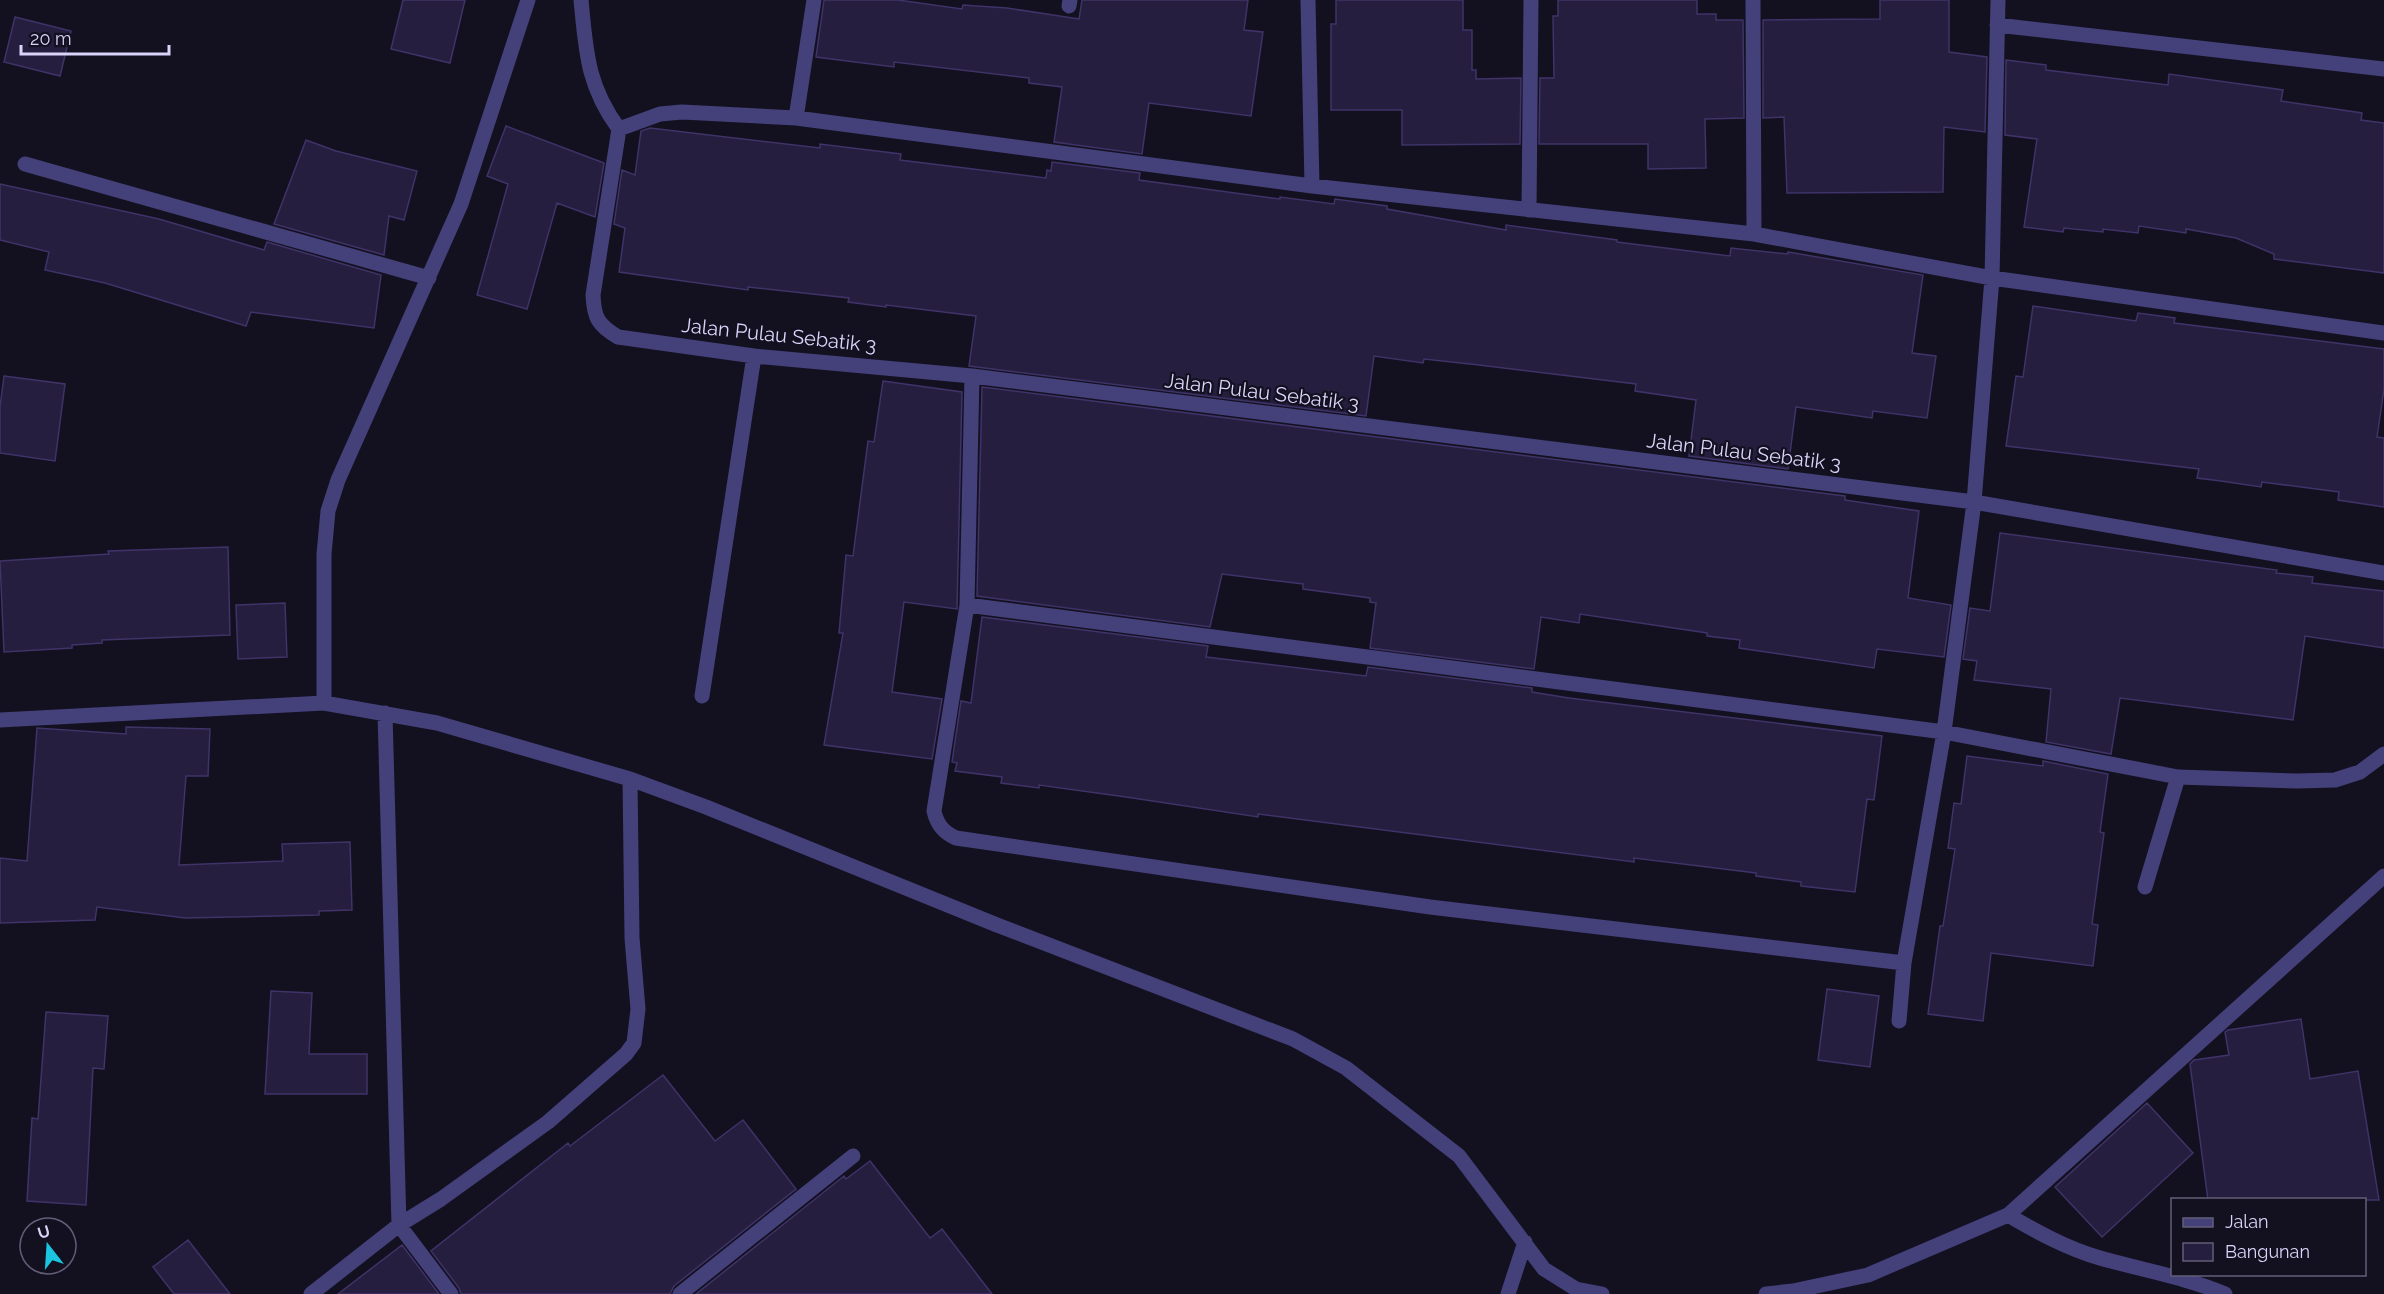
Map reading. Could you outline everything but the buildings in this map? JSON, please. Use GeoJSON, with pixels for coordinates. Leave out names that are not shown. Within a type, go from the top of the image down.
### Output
{"type":"FeatureCollection","features":[{"type":"Feature","properties":{"kind":"street"},"geometry":{"type":"LineString","coordinates":[[324,703],[324,554],[328,511],[338,480],[461,204],[528,0]]}},
{"type":"Feature","properties":{"kind":"street"},"geometry":{"type":"LineString","coordinates":[[580,0],[588,67],[607,113],[619,129],[660,114],[682,112],[796,118],[1312,186],[1754,234],[1992,278],[2384,333]]}},
{"type":"Feature","properties":{"kind":"street"},"geometry":{"type":"LineString","coordinates":[[796,118],[814,0]]}},
{"type":"Feature","properties":{"kind":"street"},"geometry":{"type":"LineString","coordinates":[[1308,0],[1312,186]]}},
{"type":"Feature","properties":{"kind":"street"},"geometry":{"type":"LineString","coordinates":[[1529,210],[1531,0]]}},
{"type":"Feature","properties":{"kind":"street"},"geometry":{"type":"LineString","coordinates":[[1754,0],[1754,234]]}},
{"type":"Feature","properties":{"kind":"street"},"geometry":{"type":"LineString","coordinates":[[1899,1021],[1904,963],[1944,732],[1974,502],[1992,278],[1998,0]]}},
{"type":"Feature","properties":{"kind":"street"},"geometry":{"type":"LineString","coordinates":[[1997,25],[2384,69]]}},
{"type":"Feature","properties":{"kind":"street","name":"Jalan Pulau Sebatik 3"},"geometry":{"type":"LineString","coordinates":[[619,129],[593,295],[596,317],[604,329],[618,337],[754,356],[972,376],[1974,502],[2384,573]]}},
{"type":"Feature","properties":{"kind":"street"},"geometry":{"type":"LineString","coordinates":[[25,164],[429,278]]}},
{"type":"Feature","properties":{"kind":"street"},"geometry":{"type":"LineString","coordinates":[[702,696],[754,356]]}},
{"type":"Feature","properties":{"kind":"street"},"geometry":{"type":"LineString","coordinates":[[972,376],[967,604],[934,812],[940,828],[946,834],[956,838],[1430,907],[1904,963]]}},
{"type":"Feature","properties":{"kind":"street"},"geometry":{"type":"LineString","coordinates":[[967,604],[1944,732],[2178,777],[2335,780],[2360,772],[2384,754]]}},
{"type":"Feature","properties":{"kind":"street"},"geometry":{"type":"LineString","coordinates":[[0,720],[324,703],[437,723],[630,779],[706,807],[997,925],[1293,1039],[1347,1068],[1459,1156],[1539,1262],[1551,1274],[1576,1289],[1602,1294]]}},
{"type":"Feature","properties":{"kind":"street"},"geometry":{"type":"LineString","coordinates":[[385,713],[399,1225],[451,1294]]}},
{"type":"Feature","properties":{"kind":"street"},"geometry":{"type":"LineString","coordinates":[[2145,887],[2178,777]]}},
{"type":"Feature","properties":{"kind":"street"},"geometry":{"type":"LineString","coordinates":[[311,1294],[399,1225],[441,1199],[548,1122],[626,1054],[634,1043],[638,1009],[632,938],[630,779]]}},
{"type":"Feature","properties":{"kind":"street"},"geometry":{"type":"LineString","coordinates":[[1766,1294],[1793,1291],[1868,1275],[2008,1215],[2384,876]]}},
{"type":"Feature","properties":{"kind":"street"},"geometry":{"type":"LineString","coordinates":[[680,1294],[853,1156]]}},
{"type":"Feature","properties":{"kind":"street"},"geometry":{"type":"LineString","coordinates":[[2008,1215],[2036,1231],[2098,1258],[2180,1279],[2225,1294]]}},
{"type":"Feature","properties":{"kind":"street"},"geometry":{"type":"LineString","coordinates":[[1508,1294],[1525,1242]]}}]}
